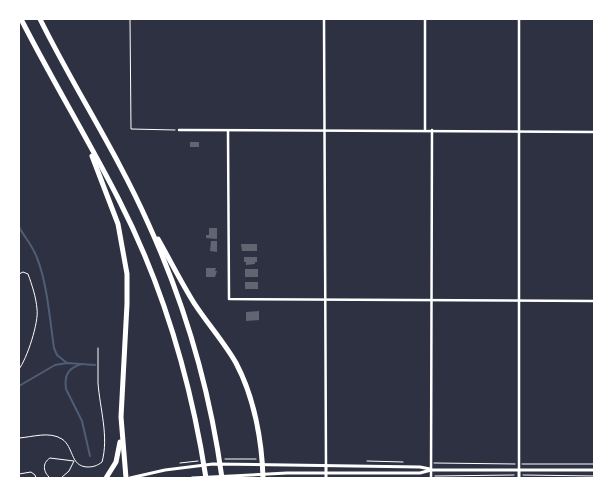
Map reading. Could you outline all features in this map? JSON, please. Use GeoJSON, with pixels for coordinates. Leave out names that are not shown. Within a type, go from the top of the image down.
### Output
{"type":"FeatureCollection","features":[{"type":"Feature","properties":{"kind":"highway"},"geometry":{"type":"LineString","coordinates":[[22,19],[119,200],[156,287],[181,363],[200,443],[206,478]]}},
{"type":"Feature","properties":{"kind":"highway"},"geometry":{"type":"LineString","coordinates":[[40,19],[119,164],[149,224],[193,301],[228,351],[242,375],[251,401],[263,477]]}},
{"type":"Feature","properties":{"kind":"highway"},"geometry":{"type":"LineString","coordinates":[[84,135],[118,224],[126,267],[128,296],[121,397],[121,434],[126,478]]}},
{"type":"Feature","properties":{"kind":"highway"},"geometry":{"type":"LineString","coordinates":[[149,224],[169,274],[189,334],[204,387],[222,478]]}},
{"type":"Feature","properties":{"kind":"highway"},"geometry":{"type":"LineString","coordinates":[[106,478],[116,462],[121,434]]}},
{"type":"Feature","properties":{"kind":"street"},"geometry":{"type":"LineString","coordinates":[[324,19],[326,478]]}},
{"type":"Feature","properties":{"kind":"street"},"geometry":{"type":"LineString","coordinates":[[425,19],[425,130]]}},
{"type":"Feature","properties":{"kind":"street"},"geometry":{"type":"LineString","coordinates":[[519,19],[519,477]]}},
{"type":"Feature","properties":{"kind":"street"},"geometry":{"type":"LineString","coordinates":[[179,130],[594,132]]}},
{"type":"Feature","properties":{"kind":"street"},"geometry":{"type":"LineString","coordinates":[[431,477],[432,130]]}},
{"type":"Feature","properties":{"kind":"street"},"geometry":{"type":"LineString","coordinates":[[228,131],[229,299],[594,301]]}},
{"type":"Feature","properties":{"kind":"street"},"geometry":{"type":"LineString","coordinates":[[130,478],[165,470],[213,464],[420,467],[431,470],[594,470]]}},
{"type":"Feature","properties":{"kind":"street"},"geometry":{"type":"LineString","coordinates":[[192,478],[216,476],[263,477],[326,473],[420,473],[431,470]]}},
{"type":"Feature","properties":{"kind":"lane"},"geometry":{"type":"LineString","coordinates":[[50,478],[44,471],[45,463],[50,458],[74,461],[83,467],[94,467],[102,462],[105,437],[98,383],[98,348]]}},
{"type":"Feature","properties":{"kind":"lane"},"geometry":{"type":"LineString","coordinates":[[19,438],[42,434],[62,439],[70,447],[74,461],[69,471],[61,478]]}},
{"type":"Feature","properties":{"kind":"lane"},"geometry":{"type":"LineString","coordinates":[[19,474],[31,472],[36,478]]}},
{"type":"Feature","properties":{"kind":"path"},"geometry":{"type":"LineString","coordinates":[[130,19],[131,129],[179,130]]}},
{"type":"Feature","properties":{"kind":"path"},"geometry":{"type":"LineString","coordinates":[[19,274],[23,272],[28,274],[38,311],[30,345],[24,363],[19,369]]}},
{"type":"Feature","properties":{"kind":"path"},"geometry":{"type":"LineString","coordinates":[[431,463],[594,464]]}},
{"type":"Feature","properties":{"kind":"path"},"geometry":{"type":"LineString","coordinates":[[431,477],[594,476]]}},
{"type":"Feature","properties":{"kind":"building"},"geometry":{"type":"Polygon","coordinates":[[[190,142],[199,142],[199,147],[190,147],[190,142]]]}},
{"type":"Feature","properties":{"kind":"building"},"geometry":{"type":"Polygon","coordinates":[[[209,228],[217,228],[217,239],[206,238],[206,235],[209,235],[209,228]]]}},
{"type":"Feature","properties":{"kind":"building"},"geometry":{"type":"Polygon","coordinates":[[[211,241],[217,241],[217,252],[210,251],[211,241]]]}},
{"type":"Feature","properties":{"kind":"building"},"geometry":{"type":"Polygon","coordinates":[[[241,244],[257,244],[257,251],[242,251],[241,244]]]}},
{"type":"Feature","properties":{"kind":"building"},"geometry":{"type":"Polygon","coordinates":[[[244,257],[257,257],[257,262],[246,265],[244,257]]]}},
{"type":"Feature","properties":{"kind":"building"},"geometry":{"type":"Polygon","coordinates":[[[206,268],[216,268],[215,277],[206,277],[206,268]]]}},
{"type":"Feature","properties":{"kind":"building"},"geometry":{"type":"Polygon","coordinates":[[[245,269],[258,269],[258,277],[245,277],[245,269]]]}},
{"type":"Feature","properties":{"kind":"building"},"geometry":{"type":"Polygon","coordinates":[[[245,282],[258,282],[258,289],[245,289],[245,282]]]}},
{"type":"Feature","properties":{"kind":"building"},"geometry":{"type":"Polygon","coordinates":[[[259,311],[259,320],[246,321],[246,312],[259,311]]]}},
{"type":"Feature","properties":{"kind":"waterway"},"geometry":{"type":"LineString","coordinates":[[19,227],[33,250],[43,278],[54,348],[57,355],[67,363]]}},
{"type":"Feature","properties":{"kind":"waterway"},"geometry":{"type":"LineString","coordinates":[[19,386],[55,365],[67,363],[95,365]]}},
{"type":"Feature","properties":{"kind":"waterway"},"geometry":{"type":"LineString","coordinates":[[82,364],[70,370],[66,376],[66,389],[82,421],[90,456]]}}]}
